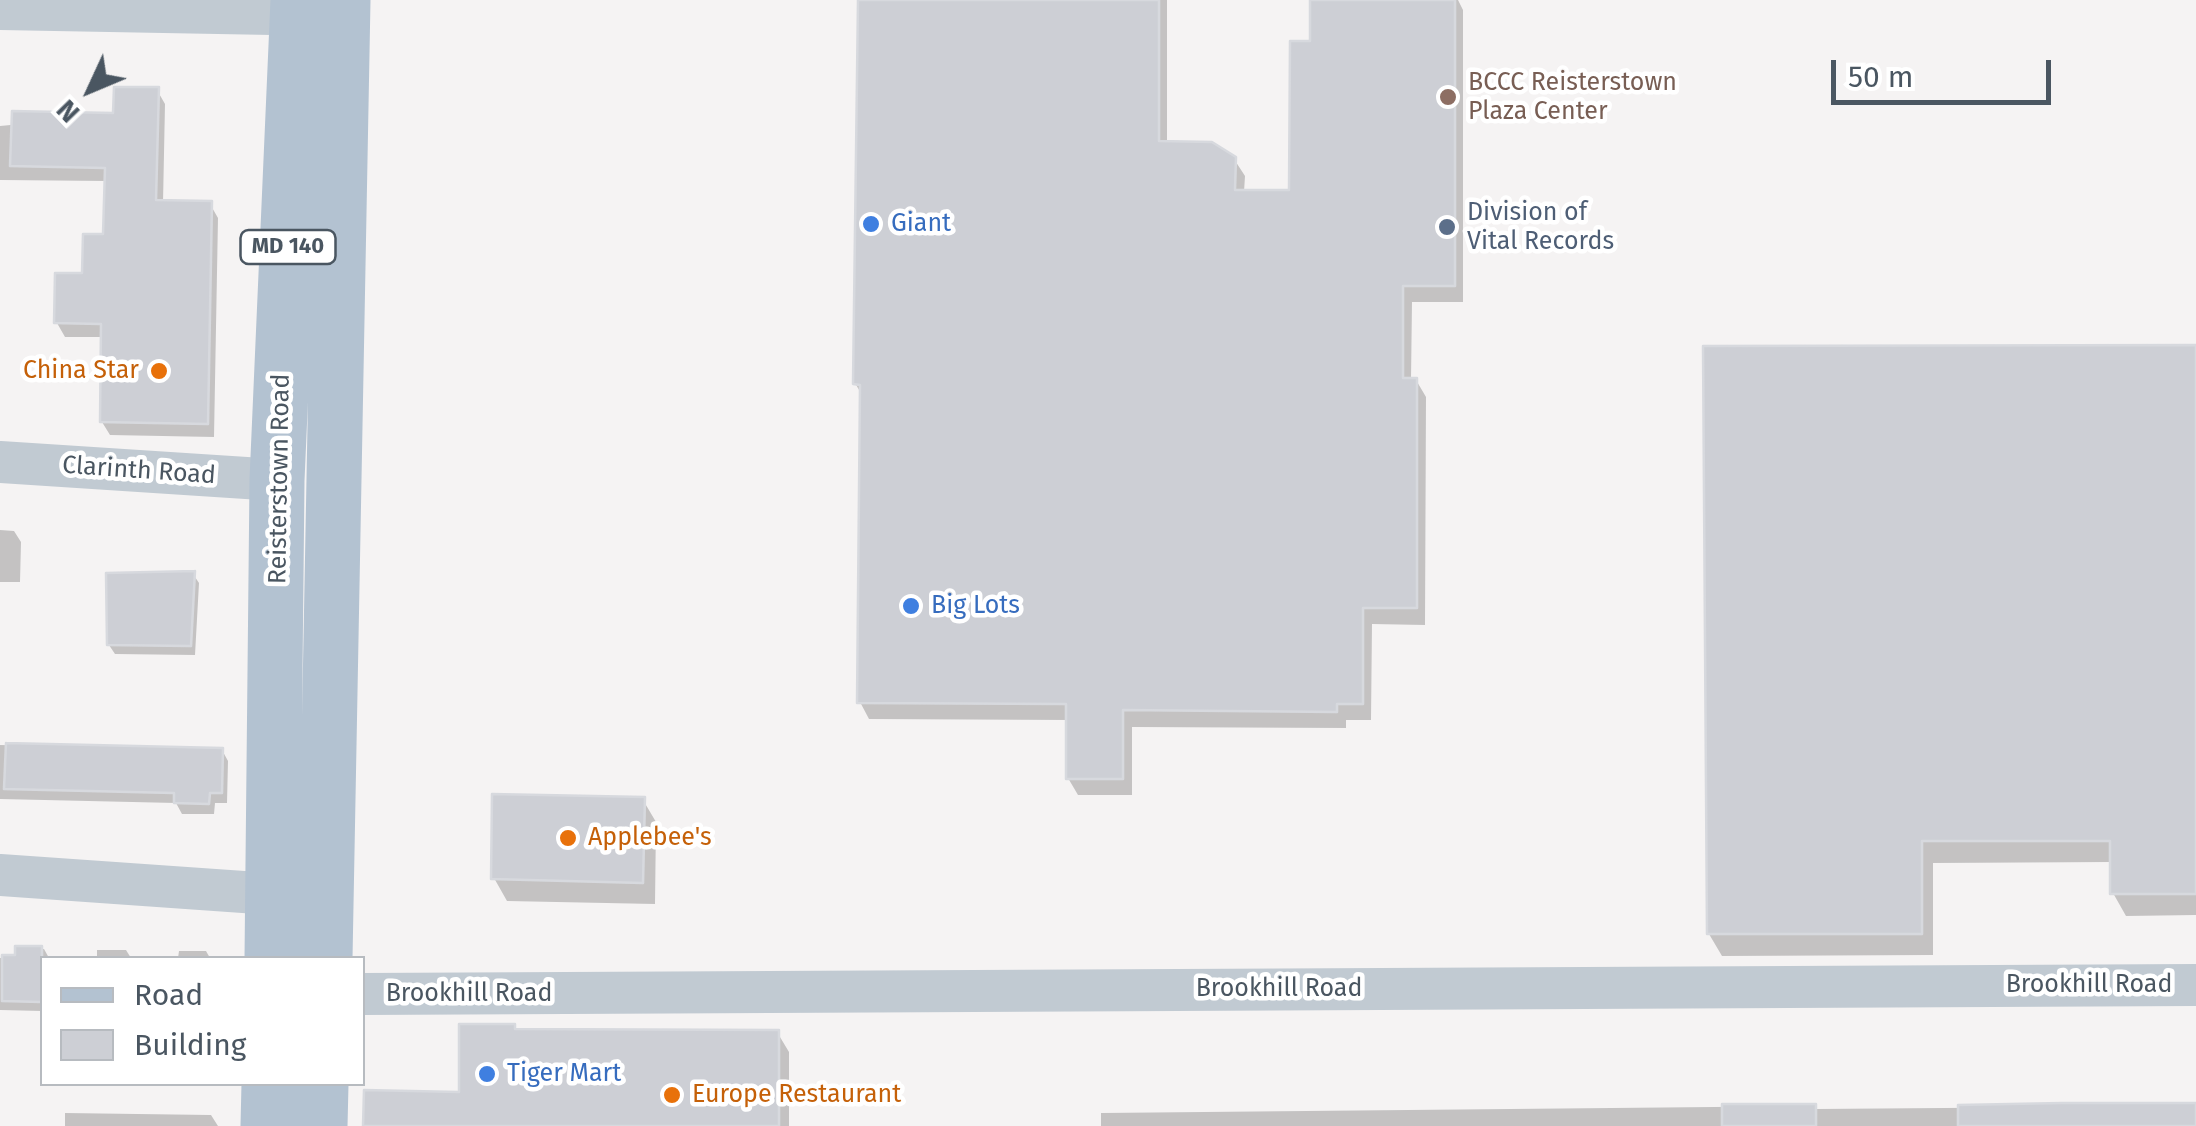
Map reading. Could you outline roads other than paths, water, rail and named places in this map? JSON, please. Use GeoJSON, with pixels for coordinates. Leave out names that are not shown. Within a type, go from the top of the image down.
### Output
{"type":"FeatureCollection","features":[{"type":"Feature","properties":{"kind":"main road","name":"Reisterstown Road"},"geometry":{"type":"LineString","coordinates":[[272,956],[278,480],[320,7]]}},
{"type":"Feature","properties":{"kind":"main road","name":"Reisterstown Road"},"geometry":{"type":"LineString","coordinates":[[320,7],[329,681],[324,956]]}},
{"type":"Feature","properties":{"kind":"main road"},"geometry":{"type":"LineString","coordinates":[[278,480],[303,493],[304,631],[329,681]]}},
{"type":"Feature","properties":{"kind":"main road"},"geometry":{"type":"LineString","coordinates":[[268,1126],[270,1086]]}},
{"type":"Feature","properties":{"kind":"main road"},"geometry":{"type":"LineString","coordinates":[[320,1086],[320,1126]]}},
{"type":"Feature","properties":{"kind":"street"},"geometry":{"type":"LineString","coordinates":[[0,9],[320,7]]}},
{"type":"Feature","properties":{"kind":"street","name":"Clarinth Road"},"geometry":{"type":"LineString","coordinates":[[0,462],[278,480]]}},
{"type":"Feature","properties":{"kind":"street"},"geometry":{"type":"LineString","coordinates":[[0,875],[272,894]]}},
{"type":"Feature","properties":{"kind":"street","name":"Brookhill Road"},"geometry":{"type":"LineString","coordinates":[[365,994],[2196,984]]}},
{"type":"Feature","properties":{"kind":"place","name":"BCCC Reisterstown Plaza Center"},"geometry":{"type":"Point","coordinates":[1448,97]}},
{"type":"Feature","properties":{"kind":"place","name":"Giant"},"geometry":{"type":"Point","coordinates":[871,224]}},
{"type":"Feature","properties":{"kind":"place","name":"Division of Vital Records"},"geometry":{"type":"Point","coordinates":[1447,227]}},
{"type":"Feature","properties":{"kind":"place","name":"China Star"},"geometry":{"type":"Point","coordinates":[159,371]}},
{"type":"Feature","properties":{"kind":"place","name":"Big Lots"},"geometry":{"type":"Point","coordinates":[911,606]}},
{"type":"Feature","properties":{"kind":"place","name":"Applebee's"},"geometry":{"type":"Point","coordinates":[568,838]}},
{"type":"Feature","properties":{"kind":"place","name":"Tiger Mart"},"geometry":{"type":"Point","coordinates":[487,1074]}},
{"type":"Feature","properties":{"kind":"place","name":"Europe Restaurant"},"geometry":{"type":"Point","coordinates":[672,1095]}}]}
